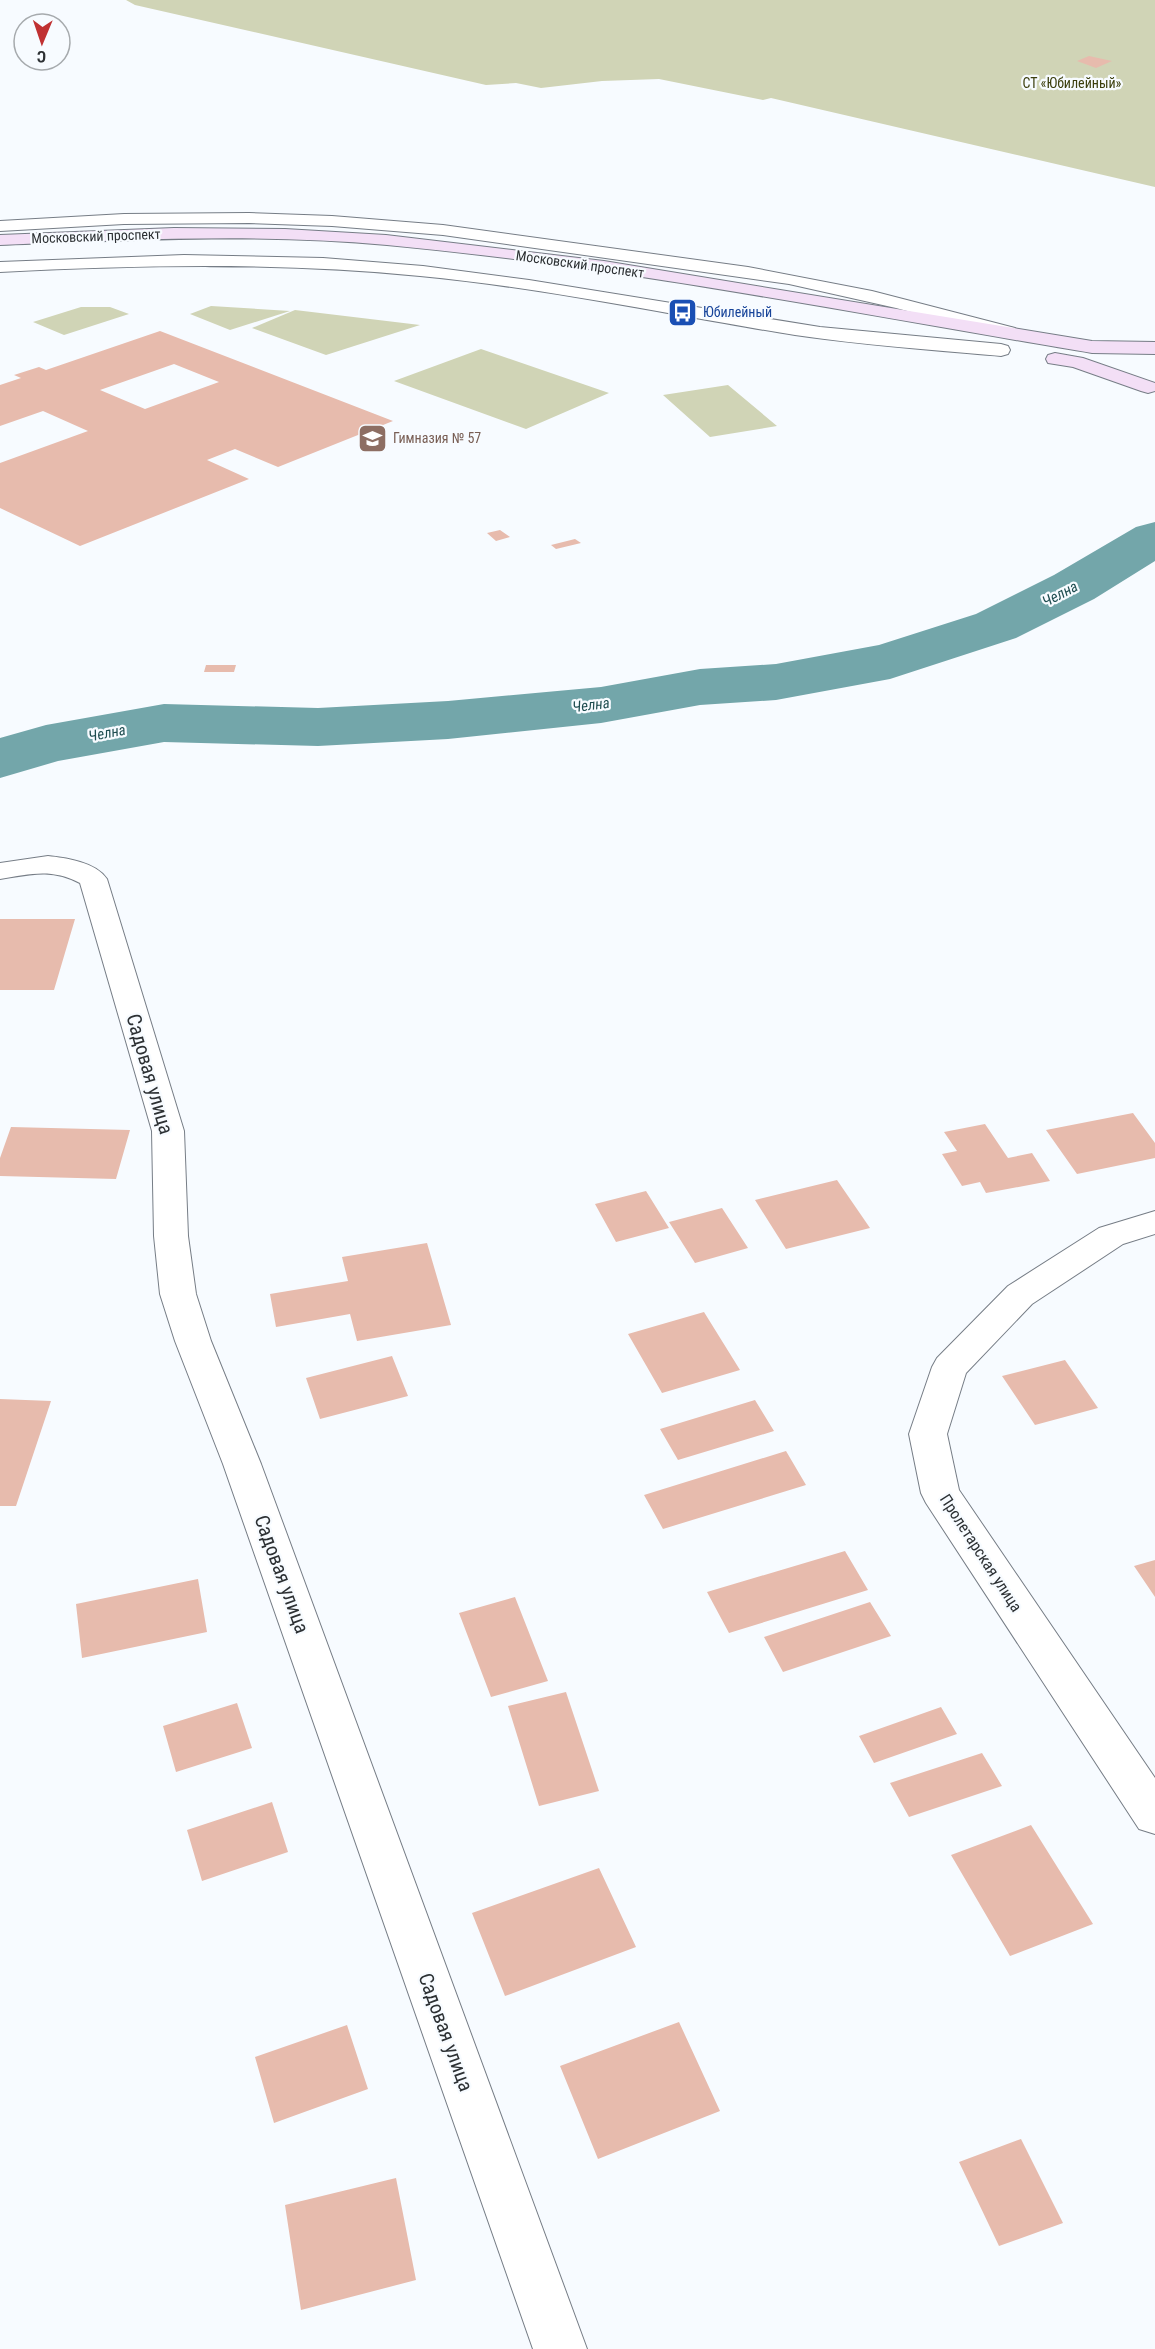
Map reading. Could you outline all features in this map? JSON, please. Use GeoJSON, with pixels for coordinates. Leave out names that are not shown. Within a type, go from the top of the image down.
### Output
{"type":"FeatureCollection","features":[{"type":"Feature","properties":{"kind":"main road","name":"Московский проспект"},"geometry":{"type":"LineString","coordinates":[[0,240],[174,232],[285,234],[386,240],[603,266],[1011,346]]}},
{"type":"Feature","properties":{"kind":"main road","name":"Московский проспект"},"geometry":{"type":"LineString","coordinates":[[0,255],[158,248],[350,253],[486,266],[629,286],[1011,346],[1155,349]]}},
{"type":"Feature","properties":{"kind":"main road","name":"Московский проспект"},"geometry":{"type":"LineString","coordinates":[[1152,389],[1137,378],[1132,365],[1137,358],[1155,349]]}},
{"type":"Feature","properties":{"kind":"main road","name":"Московский проспект"},"geometry":{"type":"LineString","coordinates":[[1036,356],[1076,362],[1152,389]]}},
{"type":"Feature","properties":{"kind":"street"},"geometry":{"type":"LineString","coordinates":[[0,226],[114,220],[332,221],[546,243],[790,279],[914,306],[1011,346]]}},
{"type":"Feature","properties":{"kind":"street"},"geometry":{"type":"LineString","coordinates":[[0,267],[197,259],[293,261],[370,266],[468,276],[675,308],[795,330],[868,339],[1011,346]]}},
{"type":"Feature","properties":{"kind":"street","name":"Садовая улица"},"geometry":{"type":"LineString","coordinates":[[0,871],[48,863],[73,867],[93,879],[168,1131],[171,1236],[178,1294],[193,1341],[246,1475],[560,2349]]}},
{"type":"Feature","properties":{"kind":"street","name":"Пролетарская улица"},"geometry":{"type":"LineString","coordinates":[[1155,1222],[1111,1236],[1020,1295],[950,1367],[928,1434],[940,1493],[1155,1815]]}},
{"type":"Feature","properties":{"kind":"green space","name":"СТ «Юбилейный»"},"geometry":{"type":"Polygon","coordinates":[[[126,0],[1155,0],[1155,187],[771,98],[763,100],[659,79],[602,81],[541,88],[516,83],[486,85],[135,5],[126,0]]]}},
{"type":"Feature","properties":{"kind":"green space"},"geometry":{"type":"Polygon","coordinates":[[[211,306],[290,311],[230,330],[190,314],[211,306]]]}},
{"type":"Feature","properties":{"kind":"green space"},"geometry":{"type":"Polygon","coordinates":[[[81,307],[110,307],[129,314],[64,335],[33,322],[81,307]]]}},
{"type":"Feature","properties":{"kind":"green space"},"geometry":{"type":"Polygon","coordinates":[[[295,310],[420,325],[326,355],[252,328],[295,310]]]}},
{"type":"Feature","properties":{"kind":"green space"},"geometry":{"type":"Polygon","coordinates":[[[481,349],[609,393],[526,429],[394,381],[481,349]]]}},
{"type":"Feature","properties":{"kind":"green space"},"geometry":{"type":"Polygon","coordinates":[[[728,385],[777,426],[710,437],[663,395],[728,385]]]}},
{"type":"Feature","properties":{"kind":"building"},"geometry":{"type":"Polygon","coordinates":[[[1089,56],[1112,61],[1096,68],[1077,61],[1089,56]]]}},
{"type":"Feature","properties":{"kind":"building"},"geometry":{"type":"Polygon","coordinates":[[[160,331],[393,421],[278,467],[235,449],[207,460],[249,479],[80,546],[0,508],[0,463],[88,431],[43,411],[0,426],[0,385],[21,378],[14,375],[39,367],[46,370],[160,331]],[[174,364],[100,390],[145,409],[219,382],[174,364]]]}},
{"type":"Feature","properties":{"kind":"building"},"geometry":{"type":"Polygon","coordinates":[[[500,530],[510,537],[496,541],[487,533],[500,530]]]}},
{"type":"Feature","properties":{"kind":"building"},"geometry":{"type":"Polygon","coordinates":[[[575,539],[581,543],[556,549],[551,545],[575,539]]]}},
{"type":"Feature","properties":{"kind":"building"},"geometry":{"type":"Polygon","coordinates":[[[206,665],[236,665],[234,672],[204,672],[206,665]]]}},
{"type":"Feature","properties":{"kind":"building"},"geometry":{"type":"Polygon","coordinates":[[[0,919],[75,919],[54,990],[0,990],[0,919]]]}},
{"type":"Feature","properties":{"kind":"building"},"geometry":{"type":"Polygon","coordinates":[[[1133,1113],[1155,1143],[1155,1158],[1077,1174],[1046,1130],[1133,1113]]]}},
{"type":"Feature","properties":{"kind":"building"},"geometry":{"type":"Polygon","coordinates":[[[985,1124],[1008,1158],[1032,1153],[1050,1181],[986,1193],[980,1182],[962,1186],[942,1154],[957,1151],[944,1132],[985,1124]]]}},
{"type":"Feature","properties":{"kind":"building"},"geometry":{"type":"Polygon","coordinates":[[[11,1127],[130,1130],[116,1179],[0,1176],[0,1158],[11,1127]]]}},
{"type":"Feature","properties":{"kind":"building"},"geometry":{"type":"Polygon","coordinates":[[[837,1180],[870,1228],[786,1249],[755,1200],[837,1180]]]}},
{"type":"Feature","properties":{"kind":"building"},"geometry":{"type":"Polygon","coordinates":[[[646,1191],[669,1228],[616,1242],[595,1204],[646,1191]]]}},
{"type":"Feature","properties":{"kind":"building"},"geometry":{"type":"Polygon","coordinates":[[[722,1208],[748,1248],[695,1263],[669,1222],[722,1208]]]}},
{"type":"Feature","properties":{"kind":"building"},"geometry":{"type":"Polygon","coordinates":[[[427,1243],[451,1325],[357,1341],[350,1314],[276,1327],[270,1294],[348,1281],[342,1257],[427,1243]]]}},
{"type":"Feature","properties":{"kind":"building"},"geometry":{"type":"Polygon","coordinates":[[[704,1312],[740,1370],[662,1393],[628,1334],[704,1312]]]}},
{"type":"Feature","properties":{"kind":"building"},"geometry":{"type":"Polygon","coordinates":[[[392,1356],[408,1396],[320,1419],[306,1378],[392,1356]]]}},
{"type":"Feature","properties":{"kind":"building"},"geometry":{"type":"Polygon","coordinates":[[[1065,1360],[1098,1408],[1035,1425],[1002,1376],[1065,1360]]]}},
{"type":"Feature","properties":{"kind":"building"},"geometry":{"type":"Polygon","coordinates":[[[0,1399],[51,1401],[16,1506],[0,1506],[0,1399]]]}},
{"type":"Feature","properties":{"kind":"building"},"geometry":{"type":"Polygon","coordinates":[[[755,1400],[774,1431],[678,1460],[660,1429],[755,1400]]]}},
{"type":"Feature","properties":{"kind":"building"},"geometry":{"type":"Polygon","coordinates":[[[786,1451],[806,1485],[663,1529],[644,1495],[786,1451]]]}},
{"type":"Feature","properties":{"kind":"building"},"geometry":{"type":"Polygon","coordinates":[[[845,1551],[868,1590],[729,1633],[707,1592],[845,1551]]]}},
{"type":"Feature","properties":{"kind":"building"},"geometry":{"type":"Polygon","coordinates":[[[1155,1560],[1155,1597],[1134,1566],[1155,1560]]]}},
{"type":"Feature","properties":{"kind":"building"},"geometry":{"type":"Polygon","coordinates":[[[198,1579],[207,1632],[82,1658],[76,1604],[198,1579]]]}},
{"type":"Feature","properties":{"kind":"building"},"geometry":{"type":"Polygon","coordinates":[[[515,1597],[548,1681],[491,1697],[459,1613],[515,1597]]]}},
{"type":"Feature","properties":{"kind":"building"},"geometry":{"type":"Polygon","coordinates":[[[870,1602],[891,1636],[783,1672],[764,1637],[870,1602]]]}},
{"type":"Feature","properties":{"kind":"building"},"geometry":{"type":"Polygon","coordinates":[[[566,1692],[599,1791],[539,1806],[508,1706],[566,1692]]]}},
{"type":"Feature","properties":{"kind":"building"},"geometry":{"type":"Polygon","coordinates":[[[237,1703],[252,1748],[176,1772],[163,1726],[237,1703]]]}},
{"type":"Feature","properties":{"kind":"building"},"geometry":{"type":"Polygon","coordinates":[[[941,1707],[957,1734],[874,1763],[859,1736],[941,1707]]]}},
{"type":"Feature","properties":{"kind":"building"},"geometry":{"type":"Polygon","coordinates":[[[982,1753],[1002,1786],[909,1817],[890,1783],[982,1753]]]}},
{"type":"Feature","properties":{"kind":"building"},"geometry":{"type":"Polygon","coordinates":[[[272,1802],[288,1852],[202,1881],[187,1830],[272,1802]]]}},
{"type":"Feature","properties":{"kind":"building"},"geometry":{"type":"Polygon","coordinates":[[[1031,1825],[1093,1924],[1010,1956],[951,1855],[1031,1825]]]}},
{"type":"Feature","properties":{"kind":"building"},"geometry":{"type":"Polygon","coordinates":[[[599,1868],[636,1947],[505,1996],[472,1913],[599,1868]]]}},
{"type":"Feature","properties":{"kind":"building"},"geometry":{"type":"Polygon","coordinates":[[[679,2022],[720,2111],[598,2159],[560,2066],[679,2022]]]}},
{"type":"Feature","properties":{"kind":"building"},"geometry":{"type":"Polygon","coordinates":[[[347,2025],[368,2089],[274,2123],[255,2057],[347,2025]]]}},
{"type":"Feature","properties":{"kind":"building"},"geometry":{"type":"Polygon","coordinates":[[[1021,2139],[1063,2223],[999,2246],[959,2162],[1021,2139]]]}},
{"type":"Feature","properties":{"kind":"building"},"geometry":{"type":"Polygon","coordinates":[[[396,2178],[416,2280],[301,2310],[285,2205],[396,2178]]]}},
{"type":"Feature","properties":{"kind":"waterway","name":"Челна"},"geometry":{"type":"LineString","coordinates":[[0,759],[46,744],[164,723],[318,727],[448,720],[601,705],[700,687],[776,682],[890,661],[996,626],[1074,587],[1155,538]]}},
{"type":"Feature","properties":{"kind":"place","name":"Юбилейный"},"geometry":{"type":"Point","coordinates":[682,312]}},
{"type":"Feature","properties":{"kind":"place","name":"Гимназия № 57"},"geometry":{"type":"Point","coordinates":[372,438]}}]}
